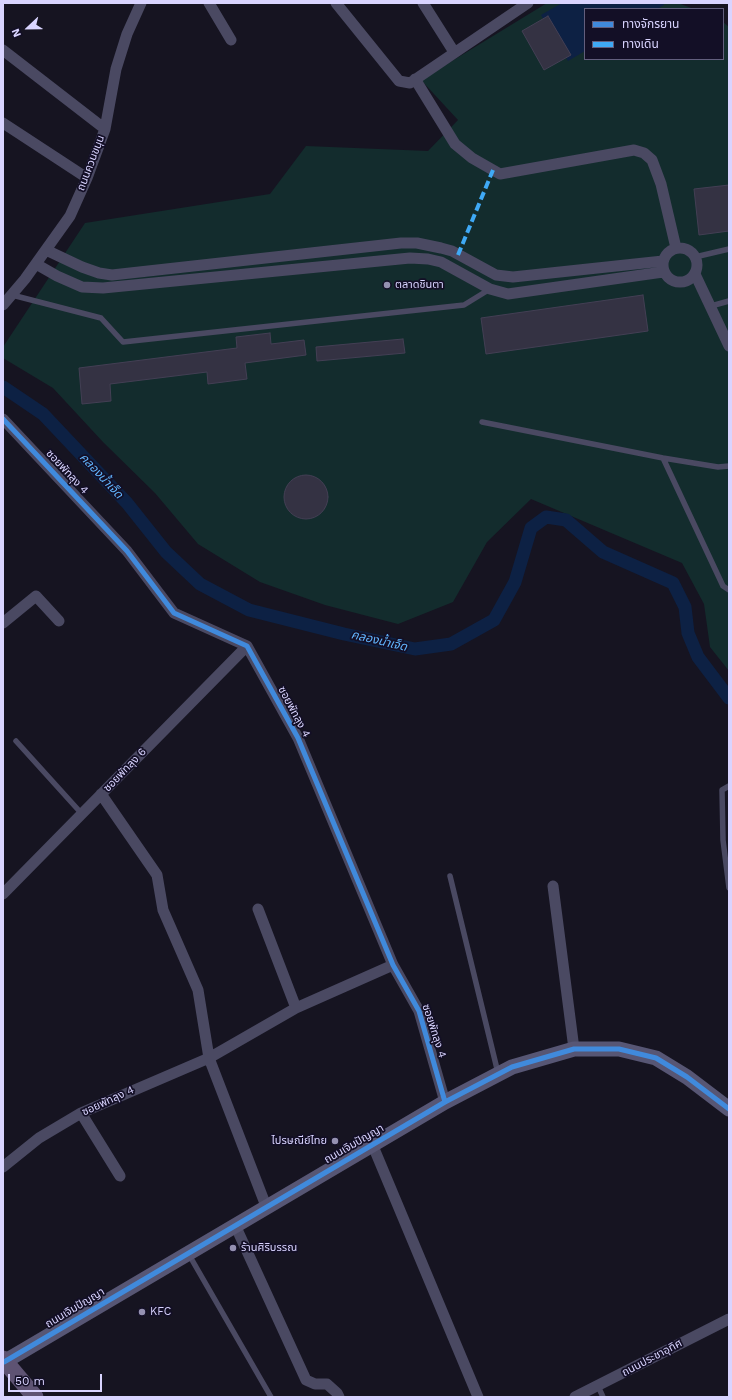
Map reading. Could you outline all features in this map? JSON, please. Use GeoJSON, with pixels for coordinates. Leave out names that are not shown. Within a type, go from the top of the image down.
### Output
{"type":"FeatureCollection","features":[{"type":"Feature","properties":{"kind":"main road"},"geometry":{"type":"LineString","coordinates":[[3,1360],[35,1397]]}},
{"type":"Feature","properties":{"kind":"street","name":"ถนนควนขนุน"},"geometry":{"type":"LineString","coordinates":[[3,306],[36,264],[70,216],[87,178],[105,129],[116,69],[127,34],[141,3]]}},
{"type":"Feature","properties":{"kind":"street"},"geometry":{"type":"LineString","coordinates":[[210,3],[232,40]]}},
{"type":"Feature","properties":{"kind":"street"},"geometry":{"type":"LineString","coordinates":[[336,3],[399,81],[410,83],[528,3]]}},
{"type":"Feature","properties":{"kind":"street"},"geometry":{"type":"LineString","coordinates":[[423,3],[454,52]]}},
{"type":"Feature","properties":{"kind":"street"},"geometry":{"type":"LineString","coordinates":[[3,50],[105,129]]}},
{"type":"Feature","properties":{"kind":"street"},"geometry":{"type":"LineString","coordinates":[[415,79],[455,144],[472,158],[500,174],[634,150],[644,153],[652,160],[661,184],[676,248]]}},
{"type":"Feature","properties":{"kind":"street"},"geometry":{"type":"LineString","coordinates":[[3,123],[87,178]]}},
{"type":"Feature","properties":{"kind":"street"},"geometry":{"type":"LineString","coordinates":[[46,250],[82,267],[99,273],[112,275],[325,250],[401,243],[417,243],[441,248],[458,255],[496,276],[513,277],[663,266]]}},
{"type":"Feature","properties":{"kind":"street"},"geometry":{"type":"LineString","coordinates":[[676,248],[687,249],[695,257],[697,268],[695,274],[682,283],[671,280],[663,266],[668,253],[676,248]]}},
{"type":"Feature","properties":{"kind":"street"},"geometry":{"type":"LineString","coordinates":[[325,250],[328,266]]}},
{"type":"Feature","properties":{"kind":"street"},"geometry":{"type":"LineString","coordinates":[[450,267],[458,255]]}},
{"type":"Feature","properties":{"kind":"street"},"geometry":{"type":"LineString","coordinates":[[36,264],[56,276],[82,287],[111,288],[410,258],[428,259],[441,262],[490,290],[508,294],[663,266]]}},
{"type":"Feature","properties":{"kind":"street"},"geometry":{"type":"LineString","coordinates":[[695,274],[729,346]]}},
{"type":"Feature","properties":{"kind":"street"},"geometry":{"type":"LineString","coordinates":[[111,288],[112,275]]}},
{"type":"Feature","properties":{"kind":"street","name":"ซอยพัทลุง 4"},"geometry":{"type":"LineString","coordinates":[[3,419],[127,551],[174,613],[247,646],[298,738],[393,965],[419,1011],[445,1102]]}},
{"type":"Feature","properties":{"kind":"street"},"geometry":{"type":"LineString","coordinates":[[3,623],[36,596],[59,621]]}},
{"type":"Feature","properties":{"kind":"street","name":"ซอยพัทลุง 6"},"geometry":{"type":"LineString","coordinates":[[3,894],[247,646]]}},
{"type":"Feature","properties":{"kind":"street"},"geometry":{"type":"LineString","coordinates":[[102,794],[157,875],[163,910],[198,990],[209,1058],[266,1206]]}},
{"type":"Feature","properties":{"kind":"street"},"geometry":{"type":"LineString","coordinates":[[553,886],[574,1049]]}},
{"type":"Feature","properties":{"kind":"street"},"geometry":{"type":"LineString","coordinates":[[258,909],[296,1008]]}},
{"type":"Feature","properties":{"kind":"street","name":"ซอยพัทลุง 4"},"geometry":{"type":"LineString","coordinates":[[3,1167],[39,1138],[81,1113],[209,1058],[296,1008],[393,965]]}},
{"type":"Feature","properties":{"kind":"street","name":"ถนนเจิมปัญญา"},"geometry":{"type":"LineString","coordinates":[[3,1360],[266,1206],[373,1146],[445,1102],[498,1073],[574,1049],[618,1049],[656,1058],[687,1077],[729,1109]]}},
{"type":"Feature","properties":{"kind":"street"},"geometry":{"type":"LineString","coordinates":[[81,1113],[120,1176]]}},
{"type":"Feature","properties":{"kind":"street"},"geometry":{"type":"LineString","coordinates":[[373,1146],[478,1397]]}},
{"type":"Feature","properties":{"kind":"street"},"geometry":{"type":"LineString","coordinates":[[235,1225],[306,1380],[315,1384],[327,1384],[337,1393],[339,1397]]}},
{"type":"Feature","properties":{"kind":"street","name":"ถนนประชาอุทิศ"},"geometry":{"type":"LineString","coordinates":[[575,1397],[729,1319]]}},
{"type":"Feature","properties":{"kind":"lane"},"geometry":{"type":"LineString","coordinates":[[695,257],[729,249]]}},
{"type":"Feature","properties":{"kind":"lane"},"geometry":{"type":"LineString","coordinates":[[12,295],[101,318],[123,342],[464,305],[490,290]]}},
{"type":"Feature","properties":{"kind":"lane"},"geometry":{"type":"LineString","coordinates":[[710,306],[729,301]]}},
{"type":"Feature","properties":{"kind":"lane"},"geometry":{"type":"LineString","coordinates":[[482,422],[663,458],[718,467],[729,466]]}},
{"type":"Feature","properties":{"kind":"lane"},"geometry":{"type":"LineString","coordinates":[[663,458],[723,586],[729,590]]}},
{"type":"Feature","properties":{"kind":"lane"},"geometry":{"type":"LineString","coordinates":[[16,741],[82,814]]}},
{"type":"Feature","properties":{"kind":"lane"},"geometry":{"type":"LineString","coordinates":[[729,786],[722,790],[723,840],[729,888]]}},
{"type":"Feature","properties":{"kind":"lane"},"geometry":{"type":"LineString","coordinates":[[450,876],[498,1073]]}},
{"type":"Feature","properties":{"kind":"lane"},"geometry":{"type":"LineString","coordinates":[[188,1252],[271,1397]]}},
{"type":"Feature","properties":{"kind":"lane"},"geometry":{"type":"LineString","coordinates":[[598,1386],[603,1397]]}},
{"type":"Feature","properties":{"kind":"green space","name":"ตลาดชินตา"},"geometry":{"type":"Polygon","coordinates":[[[547,3],[678,3],[691,8],[584,8],[584,60],[724,60],[724,23],[729,27],[729,671],[710,647],[704,604],[682,563],[531,499],[487,542],[453,602],[398,624],[325,605],[260,582],[198,544],[155,493],[103,442],[53,388],[3,358],[3,347],[85,223],[270,194],[306,146],[428,151],[458,120],[421,80],[547,3]]]}},
{"type":"Feature","properties":{"kind":"water"},"geometry":{"type":"Polygon","coordinates":[[[562,3],[663,3],[664,5],[659,8],[584,8],[584,52],[568,61],[541,15],[562,3]]]}},
{"type":"Feature","properties":{"kind":"building"},"geometry":{"type":"Polygon","coordinates":[[[548,16],[571,55],[544,70],[522,31],[548,16]]]}},
{"type":"Feature","properties":{"kind":"building"},"geometry":{"type":"Polygon","coordinates":[[[729,185],[729,231],[699,235],[694,189],[729,185]]]}},
{"type":"Feature","properties":{"kind":"building"},"geometry":{"type":"Polygon","coordinates":[[[643,295],[648,331],[486,354],[481,318],[643,295]]]}},
{"type":"Feature","properties":{"kind":"building"},"geometry":{"type":"Polygon","coordinates":[[[270,333],[271,344],[304,340],[306,355],[245,363],[247,379],[208,384],[207,372],[110,384],[111,401],[82,404],[79,368],[237,348],[236,337],[270,333]]]}},
{"type":"Feature","properties":{"kind":"building"},"geometry":{"type":"Polygon","coordinates":[[[403,339],[405,353],[317,361],[316,347],[403,339]]]}},
{"type":"Feature","properties":{"kind":"building"},"geometry":{"type":"Polygon","coordinates":[[[306,475],[318,479],[324,485],[328,497],[324,509],[318,515],[306,519],[294,515],[288,509],[284,497],[288,485],[294,479],[306,475]]]}},
{"type":"Feature","properties":{"kind":"waterway","name":"คลองน้ำเจ็ด"},"geometry":{"type":"LineString","coordinates":[[3,387],[43,414],[127,503],[166,552],[200,584],[249,610],[344,634],[415,649],[451,644],[494,620],[515,582],[531,528],[546,517],[566,520],[603,552],[673,583],[685,607],[688,633],[698,657],[729,698]]}},
{"type":"Feature","properties":{"kind":"marked path"},"geometry":{"type":"LineString","coordinates":[[458,255],[493,170]]}},
{"type":"Feature","properties":{"kind":"cycle path"},"geometry":{"type":"LineString","coordinates":[[3,419],[127,551],[174,613],[247,646],[298,738],[393,965],[419,1011],[445,1102]]}},
{"type":"Feature","properties":{"kind":"cycle path"},"geometry":{"type":"LineString","coordinates":[[4,1362],[445,1102],[512,1067],[574,1049],[619,1049],[656,1058],[687,1077],[729,1109]]}},
{"type":"Feature","properties":{"kind":"place","name":"ตลาดชินตา"},"geometry":{"type":"Point","coordinates":[387,285]}},
{"type":"Feature","properties":{"kind":"place","name":"ไปรษณีย์ไทย"},"geometry":{"type":"Point","coordinates":[335,1141]}},
{"type":"Feature","properties":{"kind":"place","name":"ร้านศิริบรรณ"},"geometry":{"type":"Point","coordinates":[233,1248]}},
{"type":"Feature","properties":{"kind":"place","name":"KFC"},"geometry":{"type":"Point","coordinates":[142,1312]}}]}
